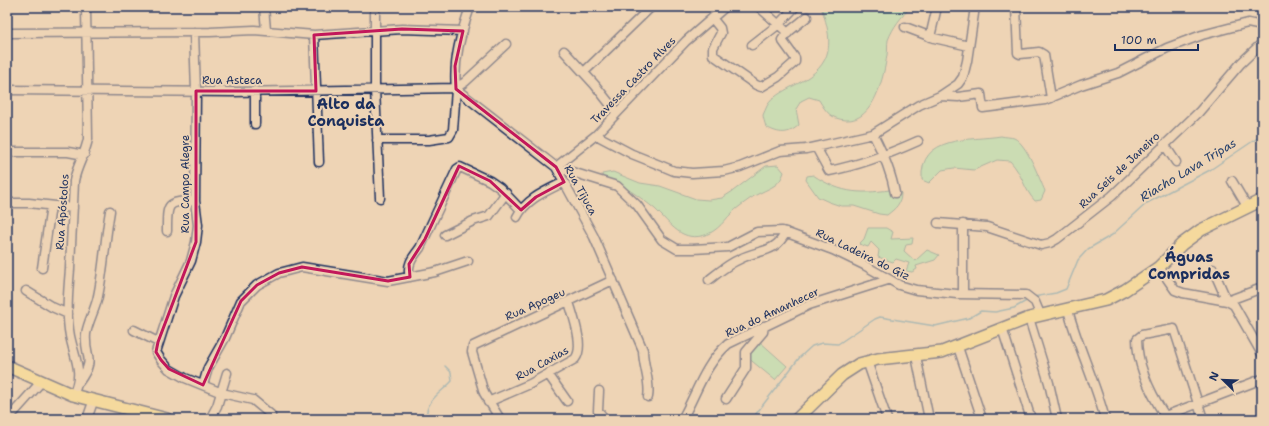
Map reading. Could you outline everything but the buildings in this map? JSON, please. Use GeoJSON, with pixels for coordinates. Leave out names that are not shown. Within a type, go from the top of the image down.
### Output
{"type":"FeatureCollection","features":[{"type":"Feature","properties":{"kind":"main road"},"geometry":{"type":"LineString","coordinates":[[796,419],[842,375],[859,364],[868,361],[942,352],[1040,314],[1068,310],[1106,300],[1125,290],[1159,266],[1182,244],[1210,224],[1248,208],[1262,200]]}},
{"type":"Feature","properties":{"kind":"main road"},"geometry":{"type":"LineString","coordinates":[[7,366],[73,395],[93,402],[167,419]]}},
{"type":"Feature","properties":{"kind":"street","name":"Rua Apóstolos"},"geometry":{"type":"LineString","coordinates":[[79,383],[79,376],[70,335],[68,314],[76,167],[84,155],[88,139],[86,7]]}},
{"type":"Feature","properties":{"kind":"street"},"geometry":{"type":"LineString","coordinates":[[264,7],[266,30]]}},
{"type":"Feature","properties":{"kind":"street"},"geometry":{"type":"LineString","coordinates":[[375,7],[375,89],[380,198]]}},
{"type":"Feature","properties":{"kind":"street"},"geometry":{"type":"LineString","coordinates":[[377,140],[429,140],[449,137],[453,130],[456,88],[455,66],[470,7]]}},
{"type":"Feature","properties":{"kind":"street"},"geometry":{"type":"LineString","coordinates":[[584,72],[651,7]]}},
{"type":"Feature","properties":{"kind":"street","name":"Travessa Castro Alves"},"geometry":{"type":"LineString","coordinates":[[556,167],[596,135],[663,63],[725,7]]}},
{"type":"Feature","properties":{"kind":"street"},"geometry":{"type":"LineString","coordinates":[[759,7],[788,33]]}},
{"type":"Feature","properties":{"kind":"street"},"geometry":{"type":"LineString","coordinates":[[752,45],[779,24],[795,7]]}},
{"type":"Feature","properties":{"kind":"street"},"geometry":{"type":"LineString","coordinates":[[930,37],[937,7]]}},
{"type":"Feature","properties":{"kind":"street"},"geometry":{"type":"LineString","coordinates":[[596,135],[650,162],[674,171],[692,173],[724,171],[740,167],[780,151],[816,147],[872,134],[919,105],[940,96],[958,84],[963,77],[975,7]]}},
{"type":"Feature","properties":{"kind":"street"},"geometry":{"type":"LineString","coordinates":[[1016,7],[1018,53],[1038,52],[1044,55],[1051,98]]}},
{"type":"Feature","properties":{"kind":"street"},"geometry":{"type":"LineString","coordinates":[[712,18],[720,28],[721,33],[713,48],[713,55],[759,86],[767,85],[795,62],[795,58],[783,42],[783,38],[807,17]]}},
{"type":"Feature","properties":{"kind":"street"},"geometry":{"type":"LineString","coordinates":[[940,96],[958,97],[982,94],[983,108],[1027,103],[1051,98],[1118,73],[1167,48],[1202,35],[1248,23],[1262,26]]}},
{"type":"Feature","properties":{"kind":"street"},"geometry":{"type":"LineString","coordinates":[[905,27],[930,37],[969,46]]}},
{"type":"Feature","properties":{"kind":"street"},"geometry":{"type":"LineString","coordinates":[[7,33],[266,30],[314,35],[375,30],[421,29],[463,31]]}},
{"type":"Feature","properties":{"kind":"street","name":"Rua Campo Alegre"},"geometry":{"type":"LineString","coordinates":[[194,32],[196,91],[195,201],[198,224],[196,242],[191,261],[174,296],[156,352],[160,360],[169,369],[185,378],[203,385]]}},
{"type":"Feature","properties":{"kind":"street"},"geometry":{"type":"LineString","coordinates":[[314,35],[319,162]]}},
{"type":"Feature","properties":{"kind":"street","name":"Rua Seis de Janeiro"},"geometry":{"type":"LineString","coordinates":[[938,223],[963,224],[998,230],[1035,244],[1050,243],[1099,207],[1199,112],[1241,63],[1262,43]]}},
{"type":"Feature","properties":{"kind":"street"},"geometry":{"type":"LineString","coordinates":[[456,88],[465,82],[506,44]]}},
{"type":"Feature","properties":{"kind":"street"},"geometry":{"type":"LineString","coordinates":[[564,51],[584,72],[617,113]]}},
{"type":"Feature","properties":{"kind":"street","name":"Rua Asteca"},"geometry":{"type":"LineString","coordinates":[[7,90],[88,92],[456,88]]}},
{"type":"Feature","properties":{"kind":"street","name":"Rua Tijuca"},"geometry":{"type":"LineString","coordinates":[[456,88],[489,116],[556,167],[594,237],[643,350],[643,364],[650,388],[648,396]]}},
{"type":"Feature","properties":{"kind":"street"},"geometry":{"type":"LineString","coordinates":[[255,91],[255,124]]}},
{"type":"Feature","properties":{"kind":"street"},"geometry":{"type":"LineString","coordinates":[[872,134],[884,156],[891,174],[895,193]]}},
{"type":"Feature","properties":{"kind":"street"},"geometry":{"type":"LineString","coordinates":[[816,147],[829,171],[850,167],[884,156],[918,141]]}},
{"type":"Feature","properties":{"kind":"street"},"geometry":{"type":"LineString","coordinates":[[1164,144],[1176,162]]}},
{"type":"Feature","properties":{"kind":"street"},"geometry":{"type":"LineString","coordinates":[[7,152],[57,151],[84,155]]}},
{"type":"Feature","properties":{"kind":"street"},"geometry":{"type":"LineString","coordinates":[[410,277],[408,272],[409,264],[425,239],[457,170],[460,167],[483,177],[506,193],[519,214],[536,197],[564,182]]}},
{"type":"Feature","properties":{"kind":"street","name":"Rua Ladeira do Giz"},"geometry":{"type":"LineString","coordinates":[[556,167],[617,186],[637,205],[662,240],[677,249],[728,247],[757,232],[777,230],[786,232],[845,256],[888,280],[916,290],[1026,295],[1033,300],[1040,314]]}},
{"type":"Feature","properties":{"kind":"street"},"geometry":{"type":"LineString","coordinates":[[1232,181],[1248,208]]}},
{"type":"Feature","properties":{"kind":"street"},"geometry":{"type":"LineString","coordinates":[[445,235],[468,223],[489,216],[506,193]]}},
{"type":"Feature","properties":{"kind":"street"},"geometry":{"type":"LineString","coordinates":[[167,231],[167,210],[169,204],[174,201],[195,201]]}},
{"type":"Feature","properties":{"kind":"street"},"geometry":{"type":"LineString","coordinates":[[7,203],[73,208]]}},
{"type":"Feature","properties":{"kind":"street"},"geometry":{"type":"LineString","coordinates":[[42,268],[51,206]]}},
{"type":"Feature","properties":{"kind":"street"},"geometry":{"type":"LineString","coordinates":[[73,395],[86,373],[89,364],[90,357],[86,332],[98,300],[110,211]]}},
{"type":"Feature","properties":{"kind":"street"},"geometry":{"type":"LineString","coordinates":[[963,224],[963,293]]}},
{"type":"Feature","properties":{"kind":"street"},"geometry":{"type":"LineString","coordinates":[[709,280],[723,269],[740,259],[777,245],[786,232]]}},
{"type":"Feature","properties":{"kind":"street"},"geometry":{"type":"LineString","coordinates":[[271,415],[253,400],[222,393],[203,385],[208,368],[225,338],[241,301],[257,285],[267,278],[279,273],[302,267],[388,281],[410,277],[468,261]]}},
{"type":"Feature","properties":{"kind":"street"},"geometry":{"type":"LineString","coordinates":[[1159,266],[1175,290],[1183,294],[1227,301],[1234,305],[1262,354]]}},
{"type":"Feature","properties":{"kind":"street"},"geometry":{"type":"LineString","coordinates":[[1213,269],[1227,301]]}},
{"type":"Feature","properties":{"kind":"street","name":"Rua Apogeu"},"geometry":{"type":"LineString","coordinates":[[488,402],[471,349],[475,344],[569,302],[613,280]]}},
{"type":"Feature","properties":{"kind":"street","name":"Rua do Amanhecer"},"geometry":{"type":"LineString","coordinates":[[682,419],[702,377],[719,352],[738,338],[822,300],[888,280]]}},
{"type":"Feature","properties":{"kind":"street"},"geometry":{"type":"LineString","coordinates":[[1227,301],[1262,288]]}},
{"type":"Feature","properties":{"kind":"street"},"geometry":{"type":"LineString","coordinates":[[26,291],[52,307],[68,314]]}},
{"type":"Feature","properties":{"kind":"street","name":"Rua Caxias"},"geometry":{"type":"LineString","coordinates":[[488,402],[548,374],[575,359],[579,355],[576,328],[569,302]]}},
{"type":"Feature","properties":{"kind":"street"},"geometry":{"type":"LineString","coordinates":[[1068,310],[1074,331],[1095,383],[1105,419]]}},
{"type":"Feature","properties":{"kind":"street"},"geometry":{"type":"LineString","coordinates":[[1029,318],[1049,383],[1057,419]]}},
{"type":"Feature","properties":{"kind":"street"},"geometry":{"type":"LineString","coordinates":[[726,399],[746,368],[746,352],[763,332],[764,326]]}},
{"type":"Feature","properties":{"kind":"street"},"geometry":{"type":"LineString","coordinates":[[1002,328],[1032,419]]}},
{"type":"Feature","properties":{"kind":"street"},"geometry":{"type":"LineString","coordinates":[[1203,419],[1197,404],[1174,329],[1142,335],[1137,339],[1137,354],[1156,402],[1165,416],[1197,404],[1262,379]]}},
{"type":"Feature","properties":{"kind":"street"},"geometry":{"type":"LineString","coordinates":[[134,330],[158,342]]}},
{"type":"Feature","properties":{"kind":"street"},"geometry":{"type":"LineString","coordinates":[[958,347],[982,419]]}},
{"type":"Feature","properties":{"kind":"street"},"geometry":{"type":"LineString","coordinates":[[916,356],[929,419]]}},
{"type":"Feature","properties":{"kind":"street"},"geometry":{"type":"LineString","coordinates":[[868,361],[887,419]]}},
{"type":"Feature","properties":{"kind":"street"},"geometry":{"type":"LineString","coordinates":[[210,419],[222,393],[227,373]]}},
{"type":"Feature","properties":{"kind":"street"},"geometry":{"type":"LineString","coordinates":[[548,374],[567,401]]}},
{"type":"Feature","properties":{"kind":"street"},"geometry":{"type":"LineString","coordinates":[[13,417],[42,381]]}},
{"type":"Feature","properties":{"kind":"street"},"geometry":{"type":"LineString","coordinates":[[599,391],[598,411],[606,419]]}},
{"type":"Feature","properties":{"kind":"street"},"geometry":{"type":"LineString","coordinates":[[87,419],[93,402]]}},
{"type":"Feature","properties":{"kind":"street"},"geometry":{"type":"LineString","coordinates":[[488,402],[500,419]]}},
{"type":"Feature","properties":{"kind":"highlighted area"},"geometry":{"type":"Polygon","coordinates":[[[402,29],[463,31],[455,66],[456,89],[556,167],[564,182],[536,197],[521,210],[490,181],[459,166],[425,239],[409,264],[410,277],[388,281],[302,267],[279,273],[257,285],[241,301],[203,385],[169,369],[161,360],[156,352],[158,342],[196,242],[196,91],[316,91],[314,35],[402,29]]]}},
{"type":"Feature","properties":{"kind":"green space"},"geometry":{"type":"Polygon","coordinates":[[[821,7],[911,7],[898,22],[890,35],[888,40],[886,64],[880,85],[876,96],[864,114],[856,119],[846,120],[836,118],[824,108],[819,100],[809,97],[801,101],[796,109],[799,125],[791,131],[779,132],[766,127],[763,115],[769,103],[778,95],[815,72],[827,55],[829,45],[828,34],[826,21],[821,7]]]}},
{"type":"Feature","properties":{"kind":"green space"},"geometry":{"type":"Polygon","coordinates":[[[1001,136],[1014,138],[1019,141],[1028,154],[1045,191],[1041,200],[1035,201],[1031,196],[1018,171],[1010,161],[997,160],[974,170],[954,168],[942,170],[929,183],[922,180],[923,165],[929,154],[938,147],[962,140],[1001,136]]]}},
{"type":"Feature","properties":{"kind":"green space"},"geometry":{"type":"Polygon","coordinates":[[[778,165],[784,172],[778,183],[740,206],[713,231],[699,236],[691,236],[678,231],[655,209],[643,200],[624,187],[603,179],[602,174],[613,172],[640,183],[660,186],[696,199],[709,200],[722,198],[766,166],[778,165]]]}},
{"type":"Feature","properties":{"kind":"green space"},"geometry":{"type":"Polygon","coordinates":[[[813,175],[824,182],[844,190],[873,192],[897,189],[901,193],[900,200],[895,208],[887,215],[854,206],[841,206],[818,197],[806,180],[807,176],[813,175]]]}},
{"type":"Feature","properties":{"kind":"green space"},"geometry":{"type":"Polygon","coordinates":[[[868,228],[886,228],[893,232],[891,239],[913,238],[912,244],[906,245],[904,251],[915,261],[927,250],[939,255],[935,260],[916,266],[917,269],[912,272],[906,271],[909,263],[896,259],[893,262],[878,257],[879,250],[871,242],[868,247],[859,244],[864,239],[868,228]]]}},
{"type":"Feature","properties":{"kind":"green space"},"geometry":{"type":"Polygon","coordinates":[[[759,341],[787,366],[775,380],[747,357],[759,341]]]}},
{"type":"Feature","properties":{"kind":"waterway","name":"Riacho Lava Tripas"},"geometry":{"type":"LineString","coordinates":[[1033,297],[1056,293],[1066,289],[1078,260],[1088,249],[1112,235],[1147,203],[1210,170],[1262,135]]}},
{"type":"Feature","properties":{"kind":"waterway","name":"Riacho Lava Tripas"},"geometry":{"type":"LineString","coordinates":[[752,419],[800,357],[812,346],[822,343],[838,344],[880,317],[935,326],[969,318],[981,311],[995,312],[1014,308],[1028,300]]}},
{"type":"Feature","properties":{"kind":"waterway","name":"Riacho Lava Tripas"},"geometry":{"type":"LineString","coordinates":[[426,419],[431,401],[452,381],[451,372],[445,366]]}},
{"type":"Feature","properties":{"kind":"district","name":"Alto da Conquista"},"geometry":{"type":"Point","coordinates":[346,112]}},
{"type":"Feature","properties":{"kind":"district","name":"Águas Compridas"},"geometry":{"type":"Point","coordinates":[1189,266]}}]}
